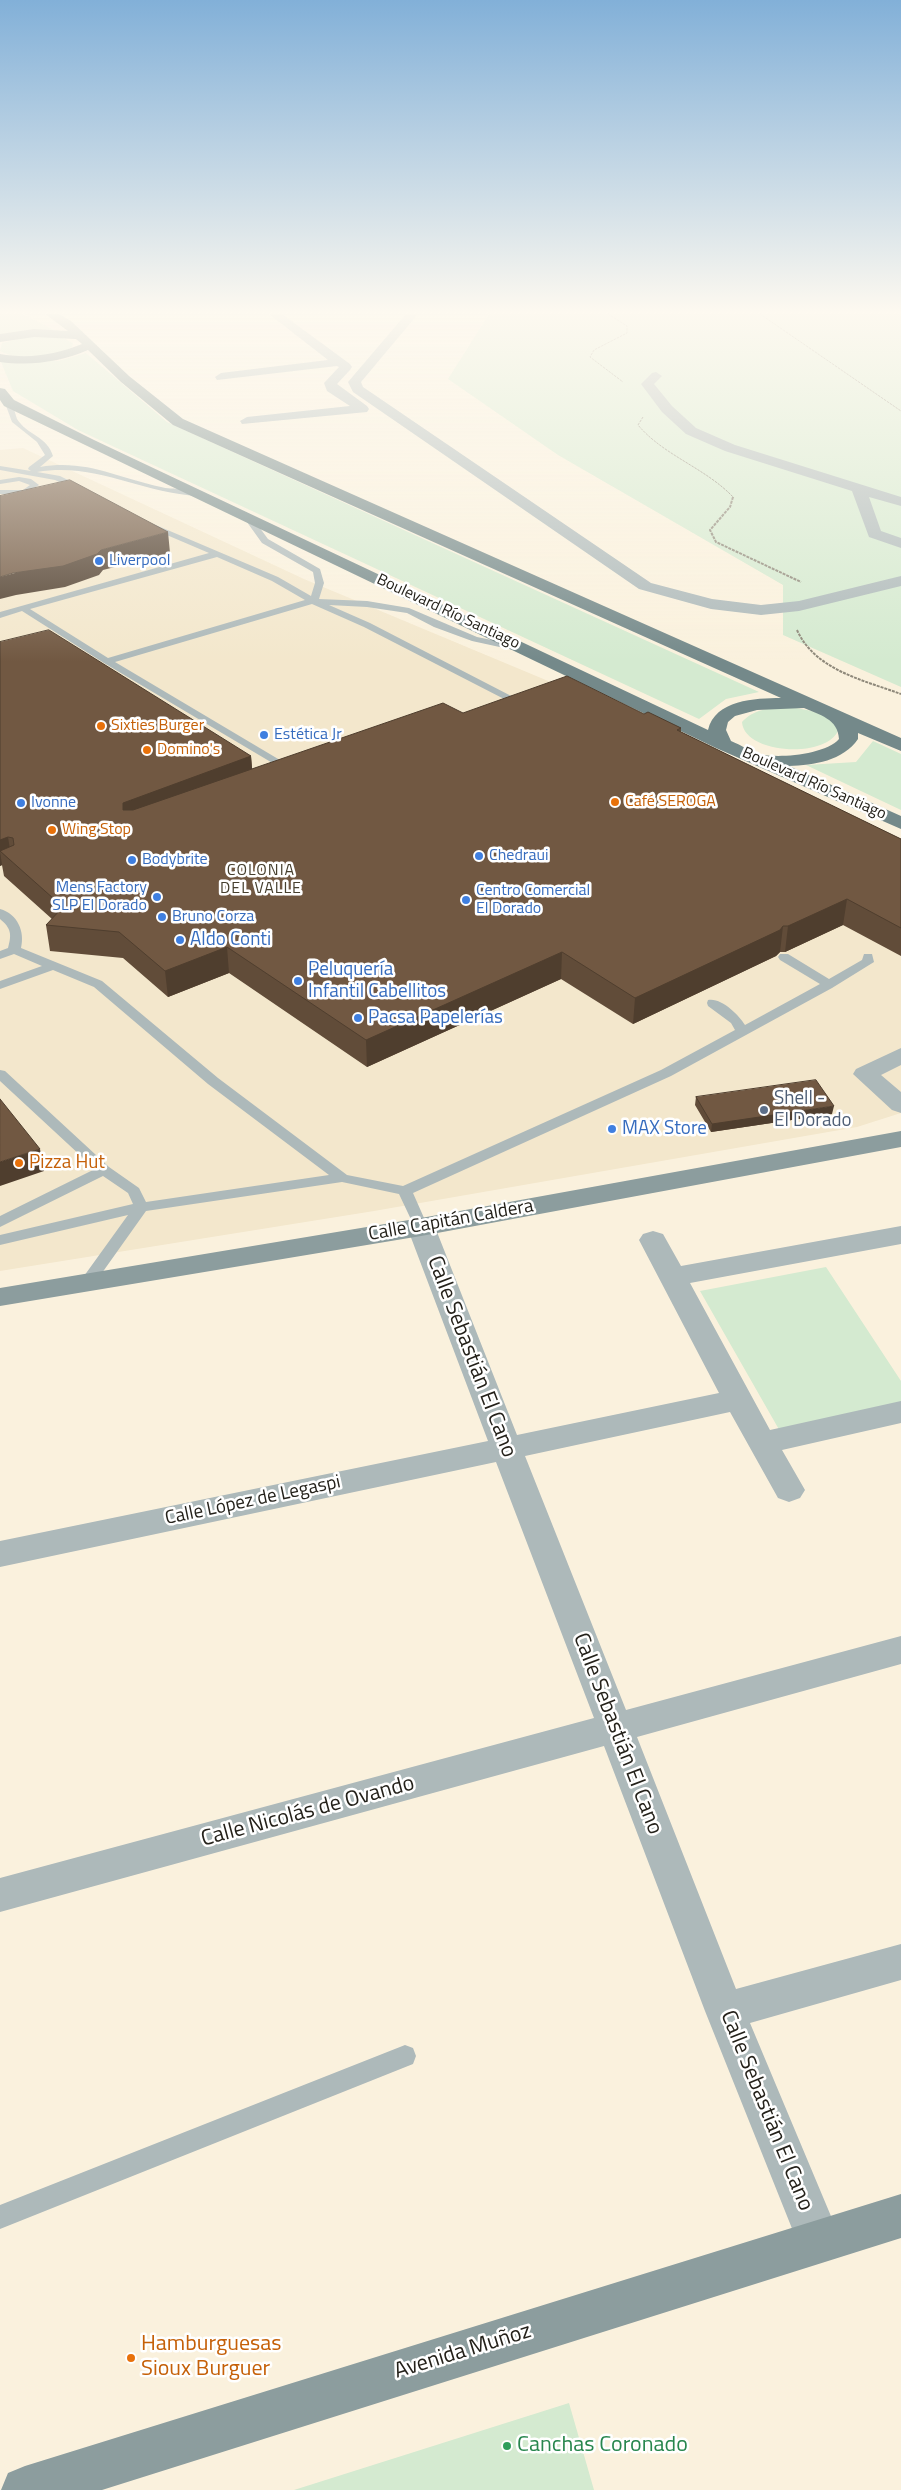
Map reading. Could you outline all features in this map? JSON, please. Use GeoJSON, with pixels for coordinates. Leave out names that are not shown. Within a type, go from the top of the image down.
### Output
{"type":"FeatureCollection","features":[{"type":"Feature","properties":{"kind":"main road","name":"Boulevard Río Santiago"},"geometry":{"type":"LineString","coordinates":[[71,430],[198,494],[723,744],[901,823]]}},
{"type":"Feature","properties":{"kind":"main road"},"geometry":{"type":"LineString","coordinates":[[196,430],[901,745]]}},
{"type":"Feature","properties":{"kind":"main road"},"geometry":{"type":"LineString","coordinates":[[723,744],[717,735],[716,726],[721,718],[732,711],[764,703],[804,705],[830,712],[846,724],[850,732],[848,741],[829,755],[793,761],[753,757]]}},
{"type":"Feature","properties":{"kind":"main road","name":"Calle Capitán Caldera"},"geometry":{"type":"LineString","coordinates":[[0,1297],[420,1227],[901,1139]]}},
{"type":"Feature","properties":{"kind":"main road","name":"Avenida Muñoz"},"geometry":{"type":"LineString","coordinates":[[25,2490],[819,2240],[901,2216]]}},
{"type":"Feature","properties":{"kind":"street"},"geometry":{"type":"LineString","coordinates":[[418,430],[645,586],[711,604],[761,610],[799,606],[901,581]]}},
{"type":"Feature","properties":{"kind":"street"},"geometry":{"type":"LineString","coordinates":[[690,430],[730,448],[901,502]]}},
{"type":"Feature","properties":{"kind":"street"},"geometry":{"type":"LineString","coordinates":[[859,489],[874,534],[901,543]]}},
{"type":"Feature","properties":{"kind":"street"},"geometry":{"type":"LineString","coordinates":[[901,1055],[865,1074],[901,1105]]}},
{"type":"Feature","properties":{"kind":"street","name":"Calle Sebastián El Cano"},"geometry":{"type":"LineString","coordinates":[[420,1227],[725,2011],[819,2240]]}},
{"type":"Feature","properties":{"kind":"street"},"geometry":{"type":"LineString","coordinates":[[673,1277],[901,1235]]}},
{"type":"Feature","properties":{"kind":"street"},"geometry":{"type":"LineString","coordinates":[[653,1240],[738,1400],[789,1490]]}},
{"type":"Feature","properties":{"kind":"street","name":"Calle López de Legaspi"},"geometry":{"type":"LineString","coordinates":[[0,1554],[738,1400]]}},
{"type":"Feature","properties":{"kind":"street"},"geometry":{"type":"LineString","coordinates":[[763,1443],[901,1412]]}},
{"type":"Feature","properties":{"kind":"street","name":"Calle Nicolás de Ovando"},"geometry":{"type":"LineString","coordinates":[[0,1895],[901,1650]]}},
{"type":"Feature","properties":{"kind":"street"},"geometry":{"type":"LineString","coordinates":[[725,2011],[901,1962]]}},
{"type":"Feature","properties":{"kind":"lane"},"geometry":{"type":"LineString","coordinates":[[26,430],[44,444],[48,449],[49,456],[27,476]]}},
{"type":"Feature","properties":{"kind":"lane"},"geometry":{"type":"LineString","coordinates":[[0,482],[27,476],[47,467],[81,466],[95,468],[169,492],[198,494]]}},
{"type":"Feature","properties":{"kind":"lane"},"geometry":{"type":"LineString","coordinates":[[0,468],[27,476],[57,478],[94,496]]}},
{"type":"Feature","properties":{"kind":"lane"},"geometry":{"type":"LineString","coordinates":[[2,493],[25,492],[34,488],[34,483],[27,476]]}},
{"type":"Feature","properties":{"kind":"lane"},"geometry":{"type":"LineString","coordinates":[[68,490],[77,488]]}},
{"type":"Feature","properties":{"kind":"lane"},"geometry":{"type":"LineString","coordinates":[[248,518],[265,541],[317,571],[321,578],[313,601]]}},
{"type":"Feature","properties":{"kind":"lane"},"geometry":{"type":"LineString","coordinates":[[143,521],[275,579],[313,601],[367,625],[512,699]]}},
{"type":"Feature","properties":{"kind":"lane"},"geometry":{"type":"LineString","coordinates":[[0,615],[217,554]]}},
{"type":"Feature","properties":{"kind":"lane"},"geometry":{"type":"LineString","coordinates":[[107,661],[313,601],[367,604],[408,612],[437,626],[475,639],[527,650]]}},
{"type":"Feature","properties":{"kind":"lane"},"geometry":{"type":"LineString","coordinates":[[23,608],[107,661],[296,770],[274,778]]}},
{"type":"Feature","properties":{"kind":"lane"},"geometry":{"type":"LineString","coordinates":[[51,640],[67,636]]}},
{"type":"Feature","properties":{"kind":"lane"},"geometry":{"type":"LineString","coordinates":[[0,912],[14,923],[18,935],[14,950]]}},
{"type":"Feature","properties":{"kind":"lane"},"geometry":{"type":"LineString","coordinates":[[0,955],[14,950],[98,984],[214,1081],[342,1178]]}},
{"type":"Feature","properties":{"kind":"lane"},"geometry":{"type":"LineString","coordinates":[[0,1240],[141,1207],[342,1178],[405,1191],[666,1073],[868,962],[868,956]]}},
{"type":"Feature","properties":{"kind":"lane"},"geometry":{"type":"LineString","coordinates":[[784,958],[813,973],[828,985]]}},
{"type":"Feature","properties":{"kind":"lane"},"geometry":{"type":"LineString","coordinates":[[0,985],[52,966]]}},
{"type":"Feature","properties":{"kind":"lane"},"geometry":{"type":"LineString","coordinates":[[714,1003],[736,1021],[743,1032]]}},
{"type":"Feature","properties":{"kind":"lane"},"geometry":{"type":"LineString","coordinates":[[0,1074],[104,1170],[134,1191],[141,1207]]}},
{"type":"Feature","properties":{"kind":"lane"},"geometry":{"type":"LineString","coordinates":[[0,1222],[104,1170]]}},
{"type":"Feature","properties":{"kind":"lane"},"geometry":{"type":"LineString","coordinates":[[405,1191],[420,1227]]}},
{"type":"Feature","properties":{"kind":"lane"},"geometry":{"type":"LineString","coordinates":[[87,1284],[141,1207]]}},
{"type":"Feature","properties":{"kind":"lane"},"geometry":{"type":"LineString","coordinates":[[0,2217],[405,2056]]}},
{"type":"Feature","properties":{"kind":"path"},"geometry":{"type":"LineString","coordinates":[[642,430],[644,434],[699,469],[734,498],[730,507],[710,530],[716,542],[800,581],[812,590],[799,606],[796,623],[798,635],[811,654],[840,670],[901,694]]}},
{"type":"Feature","properties":{"kind":"shaded area"},"geometry":{"type":"Polygon","coordinates":[[[23,448],[304,579],[553,683],[901,854],[901,1113],[857,1127],[374,1211],[0,1271],[0,450],[23,448]]]}},
{"type":"Feature","properties":{"kind":"green space"},"geometry":{"type":"Polygon","coordinates":[[[78,430],[185,430],[759,692],[726,699],[699,719],[78,430]]]}},
{"type":"Feature","properties":{"kind":"green space"},"geometry":{"type":"Polygon","coordinates":[[[522,430],[901,430],[901,687],[783,635],[783,585],[558,455],[522,430]]]}},
{"type":"Feature","properties":{"kind":"green space"},"geometry":{"type":"Polygon","coordinates":[[[787,707],[809,710],[824,716],[835,725],[838,731],[830,740],[818,746],[802,749],[770,746],[756,741],[746,733],[742,722],[752,714],[768,709],[787,707]]]}},
{"type":"Feature","properties":{"kind":"green space"},"geometry":{"type":"Polygon","coordinates":[[[873,741],[901,754],[901,810],[806,765],[856,762],[873,741]]]}},
{"type":"Feature","properties":{"kind":"green space"},"geometry":{"type":"Polygon","coordinates":[[[826,1267],[901,1381],[901,1408],[781,1433],[700,1291],[826,1267]]]}},
{"type":"Feature","properties":{"kind":"green space","name":"Canchas Coronado"},"geometry":{"type":"Polygon","coordinates":[[[569,2403],[594,2490],[294,2490],[569,2403]]]}},
{"type":"Feature","properties":{"kind":"building"},"geometry":{"type":"Polygon","coordinates":[[[70,480],[168,532],[101,550],[97,554],[63,566],[13,573],[0,577],[0,496],[70,480]]]}},
{"type":"Feature","properties":{"kind":"building","name":"Centro Comercial El Dorado"},"geometry":{"type":"Polygon","coordinates":[[[49,630],[251,756],[123,803],[123,810],[133,810],[443,703],[463,713],[567,676],[644,714],[648,712],[681,728],[677,730],[901,839],[901,928],[847,899],[788,926],[783,926],[780,930],[635,998],[562,952],[366,1040],[227,947],[165,971],[119,932],[46,925],[63,907],[0,851],[14,845],[13,838],[8,837],[0,840],[0,642],[49,630]]]}},
{"type":"Feature","properties":{"kind":"building","name":"Shell - El Dorado"},"geometry":{"type":"Polygon","coordinates":[[[816,1080],[834,1106],[712,1124],[696,1097],[816,1080]]]}},
{"type":"Feature","properties":{"kind":"building"},"geometry":{"type":"Polygon","coordinates":[[[0,1099],[40,1149],[0,1162],[0,1099]]]}},
{"type":"Feature","properties":{"kind":"place","name":"Liverpool"},"geometry":{"type":"Point","coordinates":[99,561]}},
{"type":"Feature","properties":{"kind":"place","name":"Sixties Burger"},"geometry":{"type":"Point","coordinates":[101,726]}},
{"type":"Feature","properties":{"kind":"place","name":"Estética Jr"},"geometry":{"type":"Point","coordinates":[264,735]}},
{"type":"Feature","properties":{"kind":"place","name":"Domino's"},"geometry":{"type":"Point","coordinates":[147,750]}},
{"type":"Feature","properties":{"kind":"place","name":"Café SEROGA"},"geometry":{"type":"Point","coordinates":[615,802]}},
{"type":"Feature","properties":{"kind":"place","name":"Ivonne"},"geometry":{"type":"Point","coordinates":[21,803]}},
{"type":"Feature","properties":{"kind":"place","name":"Wing Stop"},"geometry":{"type":"Point","coordinates":[52,830]}},
{"type":"Feature","properties":{"kind":"place","name":"Chedraui"},"geometry":{"type":"Point","coordinates":[479,856]}},
{"type":"Feature","properties":{"kind":"place","name":"Bodybrite"},"geometry":{"type":"Point","coordinates":[132,860]}},
{"type":"Feature","properties":{"kind":"place","name":"Mens Factory SLP El Dorado"},"geometry":{"type":"Point","coordinates":[157,897]}},
{"type":"Feature","properties":{"kind":"place","name":"Centro Comercial El Dorado"},"geometry":{"type":"Point","coordinates":[466,900]}},
{"type":"Feature","properties":{"kind":"place","name":"Bruno Corza"},"geometry":{"type":"Point","coordinates":[162,917]}},
{"type":"Feature","properties":{"kind":"place","name":"Aldo Conti"},"geometry":{"type":"Point","coordinates":[180,940]}},
{"type":"Feature","properties":{"kind":"place","name":"Peluquería Infantil Cabellitos"},"geometry":{"type":"Point","coordinates":[298,981]}},
{"type":"Feature","properties":{"kind":"place","name":"Pacsa Papelerías"},"geometry":{"type":"Point","coordinates":[358,1018]}},
{"type":"Feature","properties":{"kind":"place","name":"Shell - El Dorado"},"geometry":{"type":"Point","coordinates":[764,1110]}},
{"type":"Feature","properties":{"kind":"place","name":"MAX Store"},"geometry":{"type":"Point","coordinates":[612,1129]}},
{"type":"Feature","properties":{"kind":"place","name":"Pizza Hut"},"geometry":{"type":"Point","coordinates":[19,1163]}},
{"type":"Feature","properties":{"kind":"place","name":"Hamburguesas Sioux Burguer"},"geometry":{"type":"Point","coordinates":[131,2358]}},
{"type":"Feature","properties":{"kind":"place","name":"Canchas Coronado"},"geometry":{"type":"Point","coordinates":[507,2446]}},
{"type":"Feature","properties":{"kind":"district","name":"COLONIA DEL VALLE"},"geometry":{"type":"Point","coordinates":[261,880]}}]}
